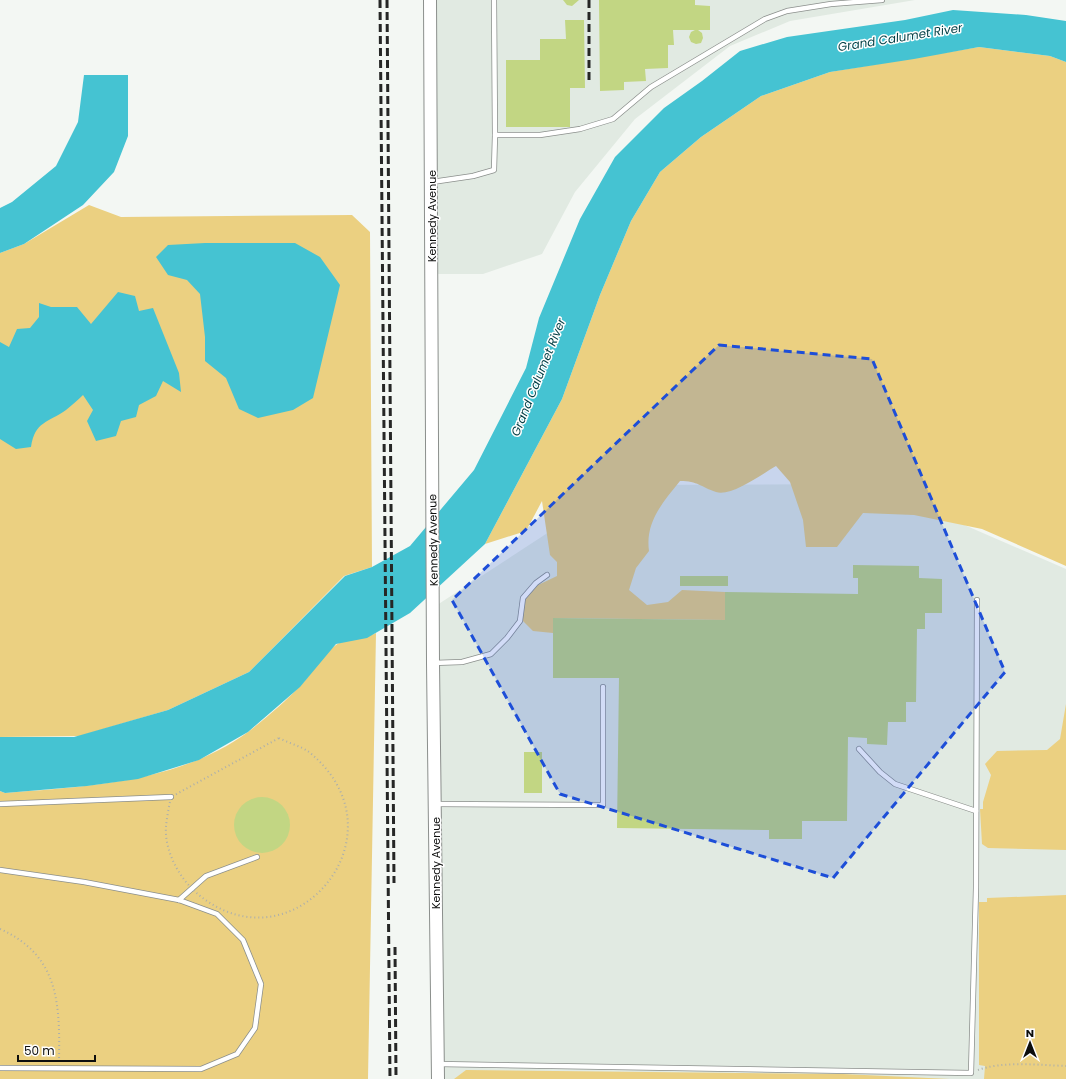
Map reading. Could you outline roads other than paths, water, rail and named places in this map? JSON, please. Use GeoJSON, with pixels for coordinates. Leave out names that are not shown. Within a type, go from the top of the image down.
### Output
{"type":"FeatureCollection","features":[{"type":"Feature","properties":{"kind":"main road","name":"Kennedy Avenue"},"geometry":{"type":"LineString","coordinates":[[430,0],[432,182],[432,509],[434,607],[433,664],[436,804],[438,1079]]}},
{"type":"Feature","properties":{"kind":"lane"},"geometry":{"type":"LineString","coordinates":[[432,182],[473,176],[494,170],[494,0]]}},
{"type":"Feature","properties":{"kind":"lane"},"geometry":{"type":"LineString","coordinates":[[495,135],[540,135],[580,129],[613,119],[651,87],[765,19],[787,11],[832,4],[882,0]]}},
{"type":"Feature","properties":{"kind":"lane"},"geometry":{"type":"LineString","coordinates":[[433,664],[462,662],[491,654],[507,638],[520,621],[523,598],[536,583],[547,575]]}},
{"type":"Feature","properties":{"kind":"lane"},"geometry":{"type":"LineString","coordinates":[[438,1064],[971,1073],[976,811],[977,600]]}},
{"type":"Feature","properties":{"kind":"lane"},"geometry":{"type":"LineString","coordinates":[[436,804],[603,805],[603,687]]}},
{"type":"Feature","properties":{"kind":"lane"},"geometry":{"type":"LineString","coordinates":[[859,749],[880,772],[895,784],[976,811]]}},
{"type":"Feature","properties":{"kind":"lane"},"geometry":{"type":"LineString","coordinates":[[0,804],[171,796]]}},
{"type":"Feature","properties":{"kind":"lane"},"geometry":{"type":"LineString","coordinates":[[179,900],[206,876],[257,857]]}},
{"type":"Feature","properties":{"kind":"lane"},"geometry":{"type":"LineString","coordinates":[[0,870],[84,882],[179,900],[216,914],[243,940],[261,984],[255,1028],[237,1054],[201,1070],[0,1068]]}},
{"type":"Feature","properties":{"kind":"water","name":"Grand Calumet River"},"geometry":{"type":"Polygon","coordinates":[[[953,10],[1026,15],[1066,21],[1066,62],[1050,56],[979,47],[830,72],[761,96],[701,137],[660,172],[631,221],[600,295],[562,399],[485,544],[410,613],[367,638],[336,644],[300,687],[248,732],[199,760],[138,779],[87,786],[5,793],[0,791],[0,737],[74,737],[168,710],[249,672],[345,576],[372,567],[410,546],[474,470],[526,368],[539,318],[580,219],[615,157],[664,108],[740,51],[787,37],[905,20],[953,10]]]}},
{"type":"Feature","properties":{"kind":"water"},"geometry":{"type":"Polygon","coordinates":[[[84,75],[128,75],[128,136],[114,172],[83,205],[24,244],[0,253],[0,208],[12,202],[56,166],[78,122],[84,75]]]}},
{"type":"Feature","properties":{"kind":"water"},"geometry":{"type":"Polygon","coordinates":[[[205,243],[295,243],[320,257],[340,285],[313,398],[293,410],[258,418],[239,409],[226,378],[205,361],[205,337],[200,294],[187,280],[168,275],[156,257],[168,245],[205,243]]]}},
{"type":"Feature","properties":{"kind":"water"},"geometry":{"type":"Polygon","coordinates":[[[118,292],[135,296],[139,311],[153,308],[179,373],[181,392],[163,381],[156,396],[139,405],[136,417],[121,421],[116,436],[96,441],[87,421],[93,410],[83,395],[66,410],[39,427],[33,438],[31,447],[16,449],[0,439],[0,342],[9,347],[17,329],[30,328],[39,317],[39,303],[51,307],[77,307],[91,324],[118,292]]]}},
{"type":"Feature","properties":{"kind":"railway"},"geometry":{"type":"LineString","coordinates":[[380,0],[390,1079]]}},
{"type":"Feature","properties":{"kind":"railway"},"geometry":{"type":"LineString","coordinates":[[387,0],[394,883]]}},
{"type":"Feature","properties":{"kind":"railway"},"geometry":{"type":"LineString","coordinates":[[589,0],[589,83]]}},
{"type":"Feature","properties":{"kind":"railway"},"geometry":{"type":"LineString","coordinates":[[395,947],[396,1079]]}}]}
